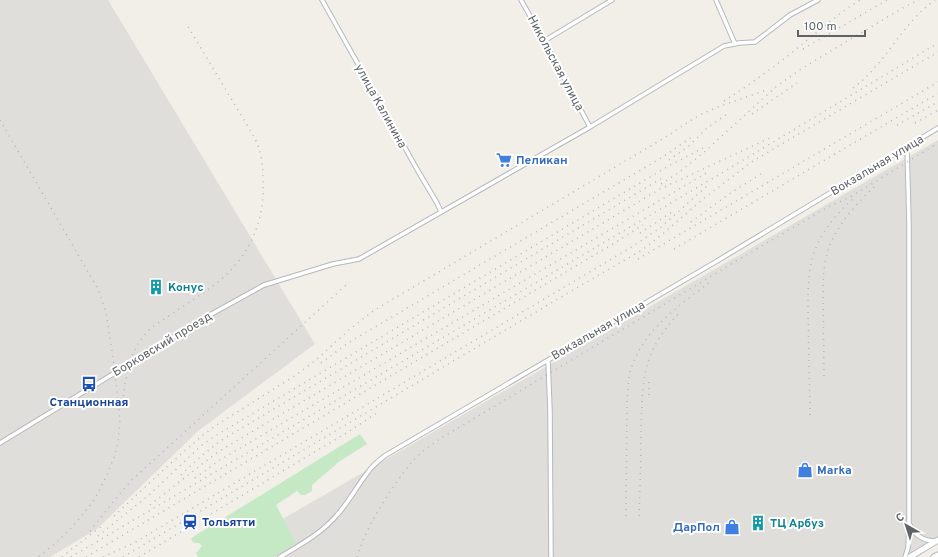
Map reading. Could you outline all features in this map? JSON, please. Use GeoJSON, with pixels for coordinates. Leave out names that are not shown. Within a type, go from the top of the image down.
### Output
{"type":"FeatureCollection","features":[{"type":"Feature","properties":{"kind":"main road"},"geometry":{"type":"LineString","coordinates":[[910,557],[938,541]]}},
{"type":"Feature","properties":{"kind":"main road"},"geometry":{"type":"LineString","coordinates":[[934,557],[938,555]]}},
{"type":"Feature","properties":{"kind":"street","name":"улица Калинина"},"geometry":{"type":"LineString","coordinates":[[322,0],[437,202],[441,212]]}},
{"type":"Feature","properties":{"kind":"street","name":"Никольская улица"},"geometry":{"type":"LineString","coordinates":[[521,0],[590,127]]}},
{"type":"Feature","properties":{"kind":"street"},"geometry":{"type":"LineString","coordinates":[[544,40],[612,0]]}},
{"type":"Feature","properties":{"kind":"street"},"geometry":{"type":"LineString","coordinates":[[716,0],[736,44]]}},
{"type":"Feature","properties":{"kind":"street"},"geometry":{"type":"LineString","coordinates":[[441,212],[590,127],[724,46],[755,42],[790,15],[818,0]]}},
{"type":"Feature","properties":{"kind":"street","name":"Вокзальная улица"},"geometry":{"type":"LineString","coordinates":[[280,557],[320,532],[331,523],[368,471],[386,455],[712,264],[938,128]]}},
{"type":"Feature","properties":{"kind":"street"},"geometry":{"type":"LineString","coordinates":[[905,557],[908,548],[909,520],[909,222],[907,147]]}},
{"type":"Feature","properties":{"kind":"street","name":"Борковский проезд"},"geometry":{"type":"LineString","coordinates":[[0,443],[208,316],[264,285],[333,264],[359,259],[441,212]]}},
{"type":"Feature","properties":{"kind":"street"},"geometry":{"type":"LineString","coordinates":[[548,360],[551,557]]}},
{"type":"Feature","properties":{"kind":"street"},"geometry":{"type":"LineString","coordinates":[[909,520],[915,534],[929,541],[938,541]]}},
{"type":"Feature","properties":{"kind":"shaded area"},"geometry":{"type":"Polygon","coordinates":[[[0,0],[108,0],[315,344],[198,431],[97,529],[50,557],[0,557],[0,0]]]}},
{"type":"Feature","properties":{"kind":"shaded area"},"geometry":{"type":"Polygon","coordinates":[[[938,140],[938,539],[908,557],[217,557],[938,140]]]}},
{"type":"Feature","properties":{"kind":"green space"},"geometry":{"type":"Polygon","coordinates":[[[360,434],[367,444],[340,461],[312,485],[312,491],[305,495],[301,495],[297,491],[276,505],[296,543],[274,557],[198,557],[196,553],[202,546],[199,543],[194,543],[191,539],[193,537],[360,434]]]}},
{"type":"Feature","properties":{"kind":"railway"},"geometry":{"type":"LineString","coordinates":[[724,101],[776,65],[860,0]]}},
{"type":"Feature","properties":{"kind":"railway"},"geometry":{"type":"LineString","coordinates":[[803,49],[887,0]]}},
{"type":"Feature","properties":{"kind":"railway"},"geometry":{"type":"LineString","coordinates":[[661,184],[702,154],[777,86],[804,67],[906,6],[919,0]]}},
{"type":"Feature","properties":{"kind":"railway"},"geometry":{"type":"LineString","coordinates":[[853,88],[875,68],[912,20],[935,0]]}},
{"type":"Feature","properties":{"kind":"railway"},"geometry":{"type":"LineString","coordinates":[[122,408],[130,362],[133,353],[143,337],[151,328],[207,290],[228,273],[245,252],[260,218],[263,192],[263,167],[257,143],[187,25]]}},
{"type":"Feature","properties":{"kind":"railway"},"geometry":{"type":"LineString","coordinates":[[71,557],[720,174],[938,43]]}},
{"type":"Feature","properties":{"kind":"railway"},"geometry":{"type":"LineString","coordinates":[[123,557],[642,250],[703,199],[753,161],[938,52]]}},
{"type":"Feature","properties":{"kind":"railway"},"geometry":{"type":"LineString","coordinates":[[638,259],[938,82]]}},
{"type":"Feature","properties":{"kind":"railway"},"geometry":{"type":"LineString","coordinates":[[752,114],[797,83]]}},
{"type":"Feature","properties":{"kind":"railway"},"geometry":{"type":"LineString","coordinates":[[114,516],[203,435],[296,375],[316,360],[349,330],[373,311],[669,135],[705,112],[766,90]]}},
{"type":"Feature","properties":{"kind":"railway"},"geometry":{"type":"LineString","coordinates":[[674,249],[938,94]]}},
{"type":"Feature","properties":{"kind":"railway"},"geometry":{"type":"LineString","coordinates":[[897,125],[938,102]]}},
{"type":"Feature","properties":{"kind":"railway"},"geometry":{"type":"LineString","coordinates":[[915,123],[938,110]]}},
{"type":"Feature","properties":{"kind":"railway"},"geometry":{"type":"LineString","coordinates":[[669,160],[689,146],[707,128],[730,112]]}},
{"type":"Feature","properties":{"kind":"railway"},"geometry":{"type":"LineString","coordinates":[[0,120],[98,289],[106,312],[120,420],[118,443],[114,457],[107,475],[94,500],[71,528],[38,557]]}},
{"type":"Feature","properties":{"kind":"railway"},"geometry":{"type":"LineString","coordinates":[[321,363],[348,343],[666,155],[693,136]]}},
{"type":"Feature","properties":{"kind":"railway"},"geometry":{"type":"LineString","coordinates":[[150,505],[215,454],[660,189],[770,138]]}},
{"type":"Feature","properties":{"kind":"railway"},"geometry":{"type":"LineString","coordinates":[[357,557],[373,520],[394,486],[412,462],[433,443],[738,260],[828,207],[852,196],[938,143]]}},
{"type":"Feature","properties":{"kind":"railway"},"geometry":{"type":"LineString","coordinates":[[98,536],[149,495],[202,445],[215,436],[665,168],[703,148]]}},
{"type":"Feature","properties":{"kind":"railway"},"geometry":{"type":"LineString","coordinates":[[195,478],[220,460],[708,172]]}},
{"type":"Feature","properties":{"kind":"railway"},"geometry":{"type":"LineString","coordinates":[[691,222],[729,194],[764,172]]}},
{"type":"Feature","properties":{"kind":"railway"},"geometry":{"type":"LineString","coordinates":[[181,475],[202,455],[225,438],[664,177]]}},
{"type":"Feature","properties":{"kind":"railway"},"geometry":{"type":"LineString","coordinates":[[103,557],[134,543],[630,248],[660,228],[707,186]]}},
{"type":"Feature","properties":{"kind":"railway"},"geometry":{"type":"LineString","coordinates":[[824,376],[823,280],[827,255],[831,242],[841,224],[875,186]]}},
{"type":"Feature","properties":{"kind":"railway"},"geometry":{"type":"LineString","coordinates":[[810,415],[808,301],[811,267],[817,245],[825,230],[836,216],[854,198]]}},
{"type":"Feature","properties":{"kind":"railway"},"geometry":{"type":"LineString","coordinates":[[640,233],[672,212]]}},
{"type":"Feature","properties":{"kind":"railway"},"geometry":{"type":"LineString","coordinates":[[86,557],[643,225]]}},
{"type":"Feature","properties":{"kind":"railway"},"geometry":{"type":"LineString","coordinates":[[626,516],[627,402],[631,369],[644,342],[653,330],[675,309],[710,282]]}},
{"type":"Feature","properties":{"kind":"railway"},"geometry":{"type":"LineString","coordinates":[[90,531],[132,480],[346,285]]}},
{"type":"Feature","properties":{"kind":"railway"},"geometry":{"type":"LineString","coordinates":[[639,516],[642,405],[646,368],[655,346],[671,322],[681,311]]}},
{"type":"Feature","properties":{"kind":"railway"},"geometry":{"type":"LineString","coordinates":[[649,380],[649,395]]}},
{"type":"Feature","properties":{"kind":"railway"},"geometry":{"type":"LineString","coordinates":[[139,557],[348,432],[380,411]]}},
{"type":"Feature","properties":{"kind":"railway"},"geometry":{"type":"LineString","coordinates":[[76,546],[102,526]]}},
{"type":"Feature","properties":{"kind":"railway"},"geometry":{"type":"LineString","coordinates":[[62,557],[73,548]]}},
{"type":"Feature","properties":{"kind":"place","name":"Пеликан"},"geometry":{"type":"Point","coordinates":[504,160]}},
{"type":"Feature","properties":{"kind":"place","name":"Конус"},"geometry":{"type":"Point","coordinates":[156,287]}},
{"type":"Feature","properties":{"kind":"place","name":"Станционная"},"geometry":{"type":"Point","coordinates":[89,384]}},
{"type":"Feature","properties":{"kind":"place","name":"Marka"},"geometry":{"type":"Point","coordinates":[805,470]}},
{"type":"Feature","properties":{"kind":"place","name":"Тольятти"},"geometry":{"type":"Point","coordinates":[190,522]}},
{"type":"Feature","properties":{"kind":"place","name":"ТЦ Арбуз"},"geometry":{"type":"Point","coordinates":[758,523]}},
{"type":"Feature","properties":{"kind":"place","name":"ДарПол"},"geometry":{"type":"Point","coordinates":[732,527]}}]}
